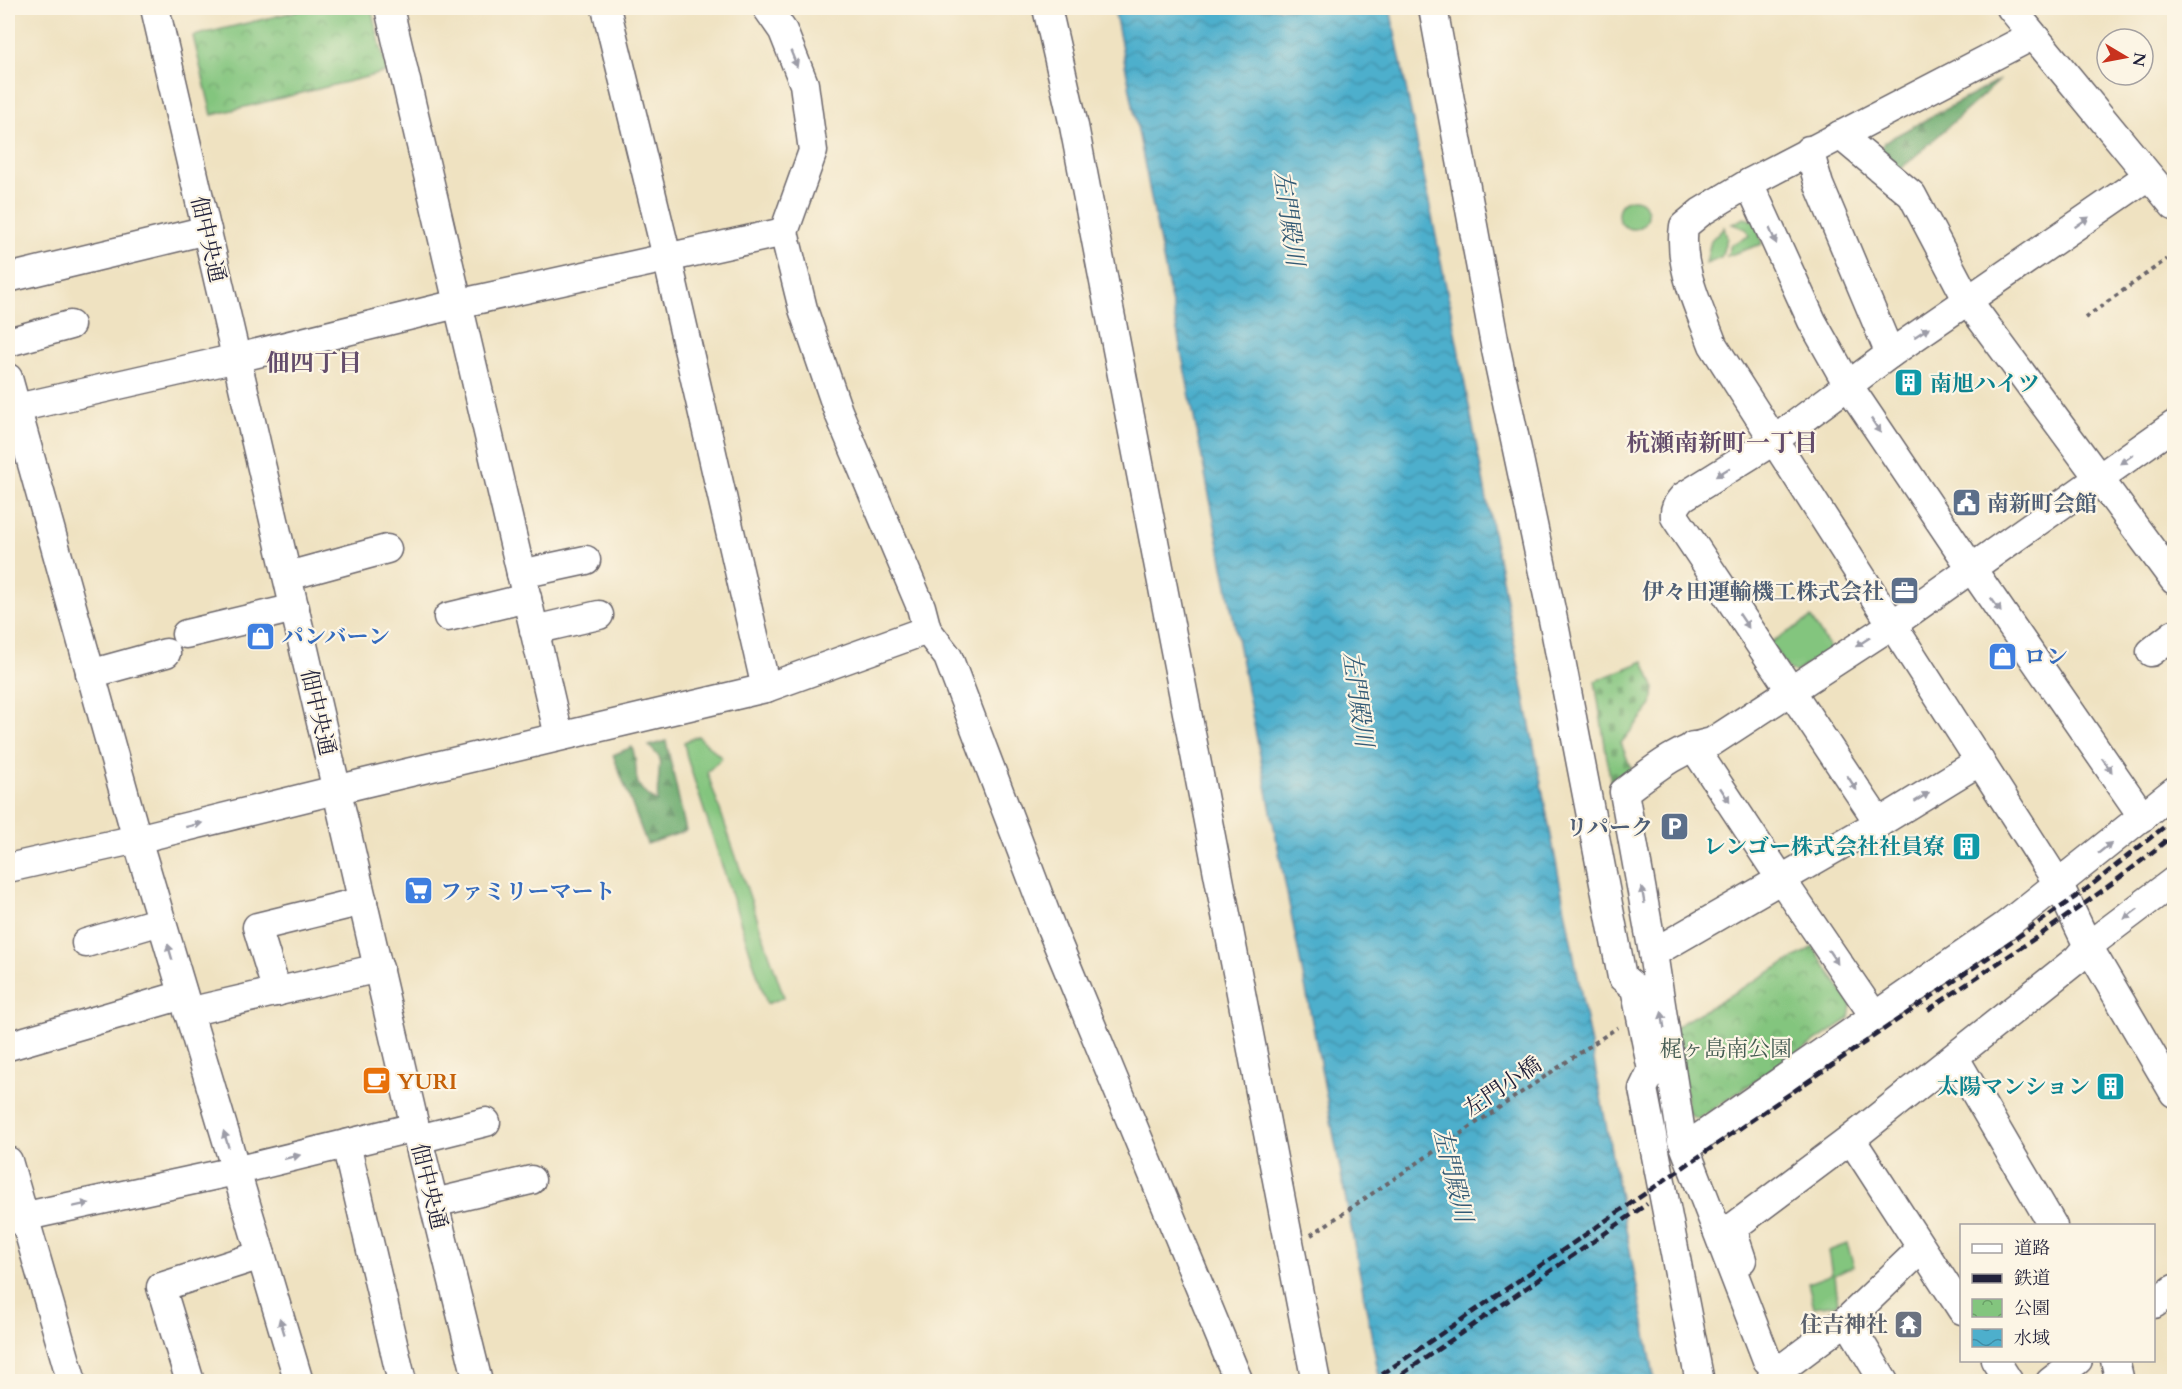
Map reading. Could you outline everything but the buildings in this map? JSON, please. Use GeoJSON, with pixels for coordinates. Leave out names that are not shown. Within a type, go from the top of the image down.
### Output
{"type":"FeatureCollection","features":[{"type":"Feature","properties":{"kind":"street","name":"佃中央通"},"geometry":{"type":"LineString","coordinates":[[155,8],[417,1133],[478,1382]]}},
{"type":"Feature","properties":{"kind":"street"},"geometry":{"type":"LineString","coordinates":[[389,8],[560,736]]}},
{"type":"Feature","properties":{"kind":"street"},"geometry":{"type":"LineString","coordinates":[[606,8],[667,257],[766,688]]}},
{"type":"Feature","properties":{"kind":"street"},"geometry":{"type":"LineString","coordinates":[[767,8],[783,31],[804,84],[813,151],[784,232],[803,309],[838,411],[921,607],[927,630],[948,657],[1051,928],[1239,1382]]}},
{"type":"Feature","properties":{"kind":"street"},"geometry":{"type":"LineString","coordinates":[[1047,8],[1074,126],[1316,1382]]}},
{"type":"Feature","properties":{"kind":"street"},"geometry":{"type":"LineString","coordinates":[[1434,8],[1495,345],[1555,629],[1622,977],[1635,988],[1672,1160],[1683,1147],[2005,926],[2175,791]]}},
{"type":"Feature","properties":{"kind":"street"},"geometry":{"type":"LineString","coordinates":[[2013,8],[2032,36],[2175,206]]}},
{"type":"Feature","properties":{"kind":"street"},"geometry":{"type":"LineString","coordinates":[[2032,36],[1749,183],[1701,212],[1684,226],[1682,244],[1685,266],[1713,345],[2059,885],[2088,946],[2175,1093]]}},
{"type":"Feature","properties":{"kind":"street"},"geometry":{"type":"LineString","coordinates":[[1840,135],[1912,195],[1968,301],[2175,580]]}},
{"type":"Feature","properties":{"kind":"street"},"geometry":{"type":"LineString","coordinates":[[1809,150],[1820,185],[1890,354]]}},
{"type":"Feature","properties":{"kind":"street"},"geometry":{"type":"LineString","coordinates":[[1879,823],[1675,517],[1674,510],[1683,497],[1773,441],[1890,354],[2148,176]]}},
{"type":"Feature","properties":{"kind":"street"},"geometry":{"type":"LineString","coordinates":[[1749,183],[1812,321],[1848,385],[2143,817]]}},
{"type":"Feature","properties":{"kind":"street"},"geometry":{"type":"LineString","coordinates":[[8,278],[207,230]]}},
{"type":"Feature","properties":{"kind":"street"},"geometry":{"type":"LineString","coordinates":[[11,409],[237,358],[457,304],[784,232]]}},
{"type":"Feature","properties":{"kind":"street"},"geometry":{"type":"LineString","coordinates":[[8,342],[70,325]]}},
{"type":"Feature","properties":{"kind":"street"},"geometry":{"type":"LineString","coordinates":[[8,378],[11,409],[299,1382]]}},
{"type":"Feature","properties":{"kind":"street"},"geometry":{"type":"LineString","coordinates":[[1771,1372],[1713,1218],[1683,1147],[1653,953],[1624,792],[1655,768],[1693,746],[1712,741],[1893,624],[2175,425]]}},
{"type":"Feature","properties":{"kind":"street"},"geometry":{"type":"LineString","coordinates":[[288,576],[387,549]]}},
{"type":"Feature","properties":{"kind":"street"},"geometry":{"type":"LineString","coordinates":[[448,617],[586,560]]}},
{"type":"Feature","properties":{"kind":"street"},"geometry":{"type":"LineString","coordinates":[[90,674],[176,644],[295,608]]}},
{"type":"Feature","properties":{"kind":"street"},"geometry":{"type":"LineString","coordinates":[[534,630],[599,615]]}},
{"type":"Feature","properties":{"kind":"street"},"geometry":{"type":"LineString","coordinates":[[8,868],[766,688],[927,630]]}},
{"type":"Feature","properties":{"kind":"street"},"geometry":{"type":"LineString","coordinates":[[2151,652],[2175,634]]}},
{"type":"Feature","properties":{"kind":"street"},"geometry":{"type":"LineString","coordinates":[[1693,746],[1875,1017]]}},
{"type":"Feature","properties":{"kind":"street"},"geometry":{"type":"LineString","coordinates":[[1653,953],[1879,823],[1980,761]]}},
{"type":"Feature","properties":{"kind":"street"},"geometry":{"type":"LineString","coordinates":[[1771,1372],[1772,1348],[1736,1242],[1735,1226],[1955,1058],[2076,960],[2088,946],[2175,881]]}},
{"type":"Feature","properties":{"kind":"street"},"geometry":{"type":"LineString","coordinates":[[277,992],[257,927],[363,901]]}},
{"type":"Feature","properties":{"kind":"street"},"geometry":{"type":"LineString","coordinates":[[86,943],[161,921]]}},
{"type":"Feature","properties":{"kind":"street"},"geometry":{"type":"LineString","coordinates":[[8,1046],[185,1003],[277,992],[379,968]]}},
{"type":"Feature","properties":{"kind":"street"},"geometry":{"type":"LineString","coordinates":[[1955,1058],[2052,1224]]}},
{"type":"Feature","properties":{"kind":"street"},"geometry":{"type":"LineString","coordinates":[[1652,1071],[1642,1089],[1700,1382]]}},
{"type":"Feature","properties":{"kind":"street"},"geometry":{"type":"LineString","coordinates":[[15,1219],[235,1171],[346,1144],[486,1122]]}},
{"type":"Feature","properties":{"kind":"street"},"geometry":{"type":"LineString","coordinates":[[1851,1139],[1960,1307]]}},
{"type":"Feature","properties":{"kind":"street"},"geometry":{"type":"LineString","coordinates":[[346,1144],[402,1382]]}},
{"type":"Feature","properties":{"kind":"street"},"geometry":{"type":"LineString","coordinates":[[8,1161],[15,1219],[72,1382]]}},
{"type":"Feature","properties":{"kind":"street"},"geometry":{"type":"LineString","coordinates":[[434,1203],[531,1180]]}},
{"type":"Feature","properties":{"kind":"street"},"geometry":{"type":"LineString","coordinates":[[1771,1372],[1847,1320],[1921,1249]]}},
{"type":"Feature","properties":{"kind":"street"},"geometry":{"type":"LineString","coordinates":[[190,1382],[161,1287],[261,1255]]}},
{"type":"Feature","properties":{"kind":"street"},"geometry":{"type":"LineString","coordinates":[[2155,1303],[2175,1289]]}},
{"type":"Feature","properties":{"kind":"street"},"geometry":{"type":"LineString","coordinates":[[1847,1320],[1884,1382]]}},
{"type":"Feature","properties":{"kind":"street"},"geometry":{"type":"LineString","coordinates":[[1996,1362],[2009,1382]]}},
{"type":"Feature","properties":{"kind":"street"},"geometry":{"type":"LineString","coordinates":[[2050,1382],[2075,1362]]}},
{"type":"Feature","properties":{"kind":"street"},"geometry":{"type":"LineString","coordinates":[[2115,1362],[2120,1382]]}},
{"type":"Feature","properties":{"kind":"path"},"geometry":{"type":"LineString","coordinates":[[2085,318],[2167,259]]}},
{"type":"Feature","properties":{"kind":"path","name":"左門小橋"},"geometry":{"type":"LineString","coordinates":[[1304,1240],[1618,1026]]}},
{"type":"Feature","properties":{"kind":"green space"},"geometry":{"type":"Polygon","coordinates":[[[310,8],[371,8],[387,72],[212,115],[193,36],[310,8]]]}},
{"type":"Feature","properties":{"kind":"green space"},"geometry":{"type":"Polygon","coordinates":[[[2000,80],[1900,170],[1879,153],[1884,142],[2000,80]]]}},
{"type":"Feature","properties":{"kind":"green space"},"geometry":{"type":"Polygon","coordinates":[[[1633,199],[1639,200],[1647,208],[1647,220],[1639,228],[1633,229],[1627,228],[1619,220],[1618,214],[1619,208],[1627,200],[1633,199]]]}},
{"type":"Feature","properties":{"kind":"green space"},"geometry":{"type":"Polygon","coordinates":[[[1744,218],[1756,221],[1762,244],[1727,256],[1731,245],[1749,236],[1746,229],[1732,224],[1744,218]]]}},
{"type":"Feature","properties":{"kind":"green space"},"geometry":{"type":"Polygon","coordinates":[[[1724,227],[1727,238],[1721,257],[1706,263],[1711,240],[1724,227]]]}},
{"type":"Feature","properties":{"kind":"green space"},"geometry":{"type":"Polygon","coordinates":[[[1811,618],[1831,650],[1796,672],[1790,671],[1770,643],[1811,618]]]}},
{"type":"Feature","properties":{"kind":"green space"},"geometry":{"type":"Polygon","coordinates":[[[1644,661],[1654,687],[1652,705],[1621,743],[1634,776],[1612,791],[1595,681],[1644,661]]]}},
{"type":"Feature","properties":{"kind":"green space"},"geometry":{"type":"Polygon","coordinates":[[[698,736],[722,758],[707,772],[784,997],[767,1004],[687,758],[684,742],[698,736]]]}},
{"type":"Feature","properties":{"kind":"green space"},"geometry":{"type":"Polygon","coordinates":[[[666,741],[686,831],[647,844],[613,755],[632,747],[638,783],[647,795],[657,802],[660,758],[649,746],[666,741]]]}},
{"type":"Feature","properties":{"kind":"green space","name":"梶ヶ島南公園"},"geometry":{"type":"Polygon","coordinates":[[[1813,947],[1851,1005],[1849,1019],[1698,1119],[1689,1115],[1675,1027],[1813,947]]]}},
{"type":"Feature","properties":{"kind":"green space"},"geometry":{"type":"Polygon","coordinates":[[[1847,1244],[1854,1266],[1835,1275],[1838,1304],[1814,1307],[1808,1283],[1832,1274],[1828,1251],[1847,1244]]]}},
{"type":"Feature","properties":{"kind":"water","name":"左門殿川"},"geometry":{"type":"Polygon","coordinates":[[[1114,8],[1390,8],[1450,306],[1655,1381],[1380,1381],[1114,8]]]}},
{"type":"Feature","properties":{"kind":"railway"},"geometry":{"type":"LineString","coordinates":[[1371,1382],[2084,891],[2174,819]]}},
{"type":"Feature","properties":{"kind":"railway"},"geometry":{"type":"LineString","coordinates":[[1928,1010],[2085,903],[2174,834]]}},
{"type":"Feature","properties":{"kind":"railway"},"geometry":{"type":"LineString","coordinates":[[1391,1382],[1647,1204]]}},
{"type":"Feature","properties":{"kind":"place","name":"南旭ハイツ"},"geometry":{"type":"Point","coordinates":[1909,383]}},
{"type":"Feature","properties":{"kind":"place","name":"南新町会館"},"geometry":{"type":"Point","coordinates":[1966,503]}},
{"type":"Feature","properties":{"kind":"place","name":"伊々田運輸機工株式会社"},"geometry":{"type":"Point","coordinates":[1905,591]}},
{"type":"Feature","properties":{"kind":"place","name":"パンバーン"},"geometry":{"type":"Point","coordinates":[261,636]}},
{"type":"Feature","properties":{"kind":"place","name":"ロン"},"geometry":{"type":"Point","coordinates":[2003,656]}},
{"type":"Feature","properties":{"kind":"place","name":"リパーク"},"geometry":{"type":"Point","coordinates":[1674,827]}},
{"type":"Feature","properties":{"kind":"place","name":"レンゴー株式会社社員寮"},"geometry":{"type":"Point","coordinates":[1966,846]}},
{"type":"Feature","properties":{"kind":"place","name":"ファミリーマート"},"geometry":{"type":"Point","coordinates":[419,891]}},
{"type":"Feature","properties":{"kind":"place","name":"YURI"},"geometry":{"type":"Point","coordinates":[376,1081]}},
{"type":"Feature","properties":{"kind":"place","name":"太陽マンション"},"geometry":{"type":"Point","coordinates":[2111,1086]}},
{"type":"Feature","properties":{"kind":"place","name":"住吉神社"},"geometry":{"type":"Point","coordinates":[1909,1324]}},
{"type":"Feature","properties":{"kind":"district","name":"佃四丁目"},"geometry":{"type":"Point","coordinates":[314,363]}},
{"type":"Feature","properties":{"kind":"district","name":"杭瀬南新町一丁目"},"geometry":{"type":"Point","coordinates":[1722,443]}}]}
